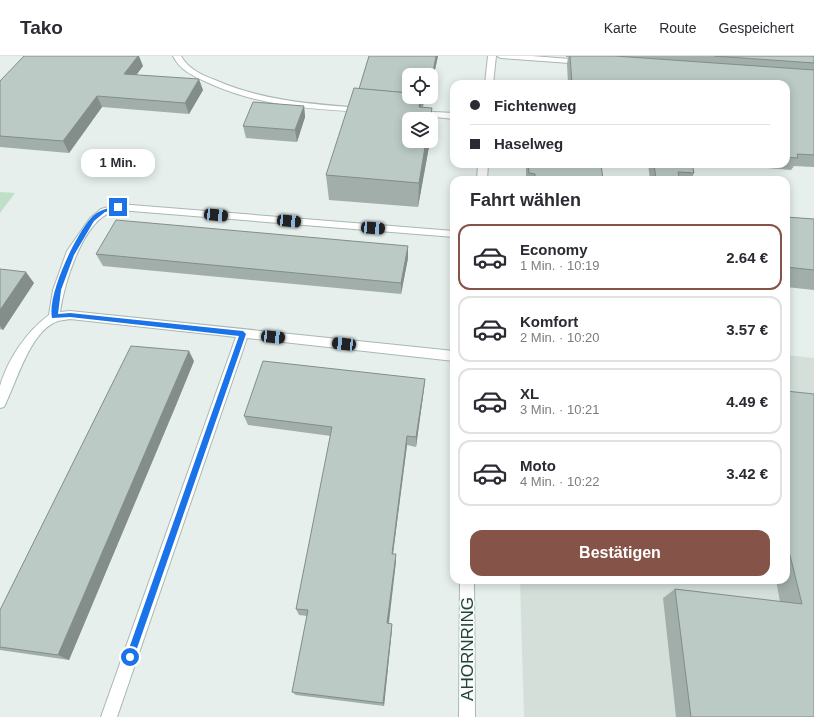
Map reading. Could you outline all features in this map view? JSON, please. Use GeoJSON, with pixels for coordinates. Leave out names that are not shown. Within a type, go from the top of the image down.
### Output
{"type":"FeatureCollection","features":[{"type":"Feature","properties":{"kind":"street"},"geometry":{"type":"LineString","coordinates":[[177,56],[179,61],[189,70],[204,78],[247,95],[290,104],[370,110]]}},
{"type":"Feature","properties":{"kind":"street"},"geometry":{"type":"LineString","coordinates":[[489,80],[492,56]]}},
{"type":"Feature","properties":{"kind":"street"},"geometry":{"type":"LineString","coordinates":[[501,56],[595,63]]}},
{"type":"Feature","properties":{"kind":"street"},"geometry":{"type":"LineString","coordinates":[[438,115],[450,116]]}},
{"type":"Feature","properties":{"kind":"street"},"geometry":{"type":"LineString","coordinates":[[54,317],[58,290],[71,254],[93,220],[104,211],[118,207],[450,234]]}},
{"type":"Feature","properties":{"kind":"street"},"geometry":{"type":"LineString","coordinates":[[0,403],[15,365],[28,342],[41,325],[54,317],[70,315],[450,356]]}},
{"type":"Feature","properties":{"kind":"street"},"geometry":{"type":"LineString","coordinates":[[109,717],[243,334]]}},
{"type":"Feature","properties":{"kind":"street","name":"AHORNRING"},"geometry":{"type":"LineString","coordinates":[[467,584],[467,717]]}},
{"type":"Feature","properties":{"kind":"shaded area"},"geometry":{"type":"Polygon","coordinates":[[[790,355],[814,358],[814,717],[524,717],[520,584],[790,584],[790,355]]]}},
{"type":"Feature","properties":{"kind":"green space"},"geometry":{"type":"Polygon","coordinates":[[[0,192],[15,193],[0,213],[0,192]]]}},
{"type":"Feature","properties":{"kind":"building"},"geometry":{"type":"Polygon","coordinates":[[[24,56],[138,56],[124,74],[199,79],[185,103],[97,96],[63,141],[0,136],[0,81],[24,56]]]}},
{"type":"Feature","properties":{"kind":"building"},"geometry":{"type":"Polygon","coordinates":[[[369,56],[436,56],[434,68],[402,68],[402,92],[359,89],[369,56]]]}},
{"type":"Feature","properties":{"kind":"building"},"geometry":{"type":"Polygon","coordinates":[[[570,56],[615,56],[814,70],[814,155],[797,154],[798,158],[790,157],[790,80],[572,80],[570,56]]]}},
{"type":"Feature","properties":{"kind":"building"},"geometry":{"type":"Polygon","coordinates":[[[714,56],[814,56],[814,63],[714,56]]]}},
{"type":"Feature","properties":{"kind":"building"},"geometry":{"type":"Polygon","coordinates":[[[354,88],[402,92],[402,104],[420,104],[419,107],[432,108],[431,112],[402,112],[402,148],[425,148],[419,183],[326,175],[354,88]]]}},
{"type":"Feature","properties":{"kind":"building"},"geometry":{"type":"Polygon","coordinates":[[[253,102],[304,106],[295,130],[243,126],[253,102]]]}},
{"type":"Feature","properties":{"kind":"building"},"geometry":{"type":"Polygon","coordinates":[[[528,168],[602,168],[602,176],[535,176],[535,174],[529,173],[528,168]]]}},
{"type":"Feature","properties":{"kind":"building"},"geometry":{"type":"Polygon","coordinates":[[[654,168],[693,168],[694,173],[678,172],[679,176],[656,176],[654,168]]]}},
{"type":"Feature","properties":{"kind":"building"},"geometry":{"type":"Polygon","coordinates":[[[790,217],[814,219],[814,270],[790,267],[790,217]]]}},
{"type":"Feature","properties":{"kind":"building"},"geometry":{"type":"Polygon","coordinates":[[[116,220],[408,246],[401,283],[96,254],[116,220]]]}},
{"type":"Feature","properties":{"kind":"building"},"geometry":{"type":"Polygon","coordinates":[[[0,269],[26,272],[0,310],[0,269]]]}},
{"type":"Feature","properties":{"kind":"building"},"geometry":{"type":"Polygon","coordinates":[[[131,346],[189,351],[58,655],[0,647],[0,610],[131,346]]]}},
{"type":"Feature","properties":{"kind":"building"},"geometry":{"type":"Polygon","coordinates":[[[263,361],[425,379],[416,437],[407,436],[392,554],[396,554],[387,623],[392,624],[383,703],[292,692],[308,610],[296,609],[332,427],[244,416],[263,361]]]}},
{"type":"Feature","properties":{"kind":"building"},"geometry":{"type":"Polygon","coordinates":[[[790,391],[814,394],[814,717],[691,717],[675,589],[802,604],[790,555],[790,391]]]}},
{"type":"Feature","properties":{"kind":"route"},"geometry":{"type":"LineString","coordinates":[[118,207],[104,211],[93,220],[71,254],[58,290],[54,317],[70,315],[243,334],[130,657]]}}]}
